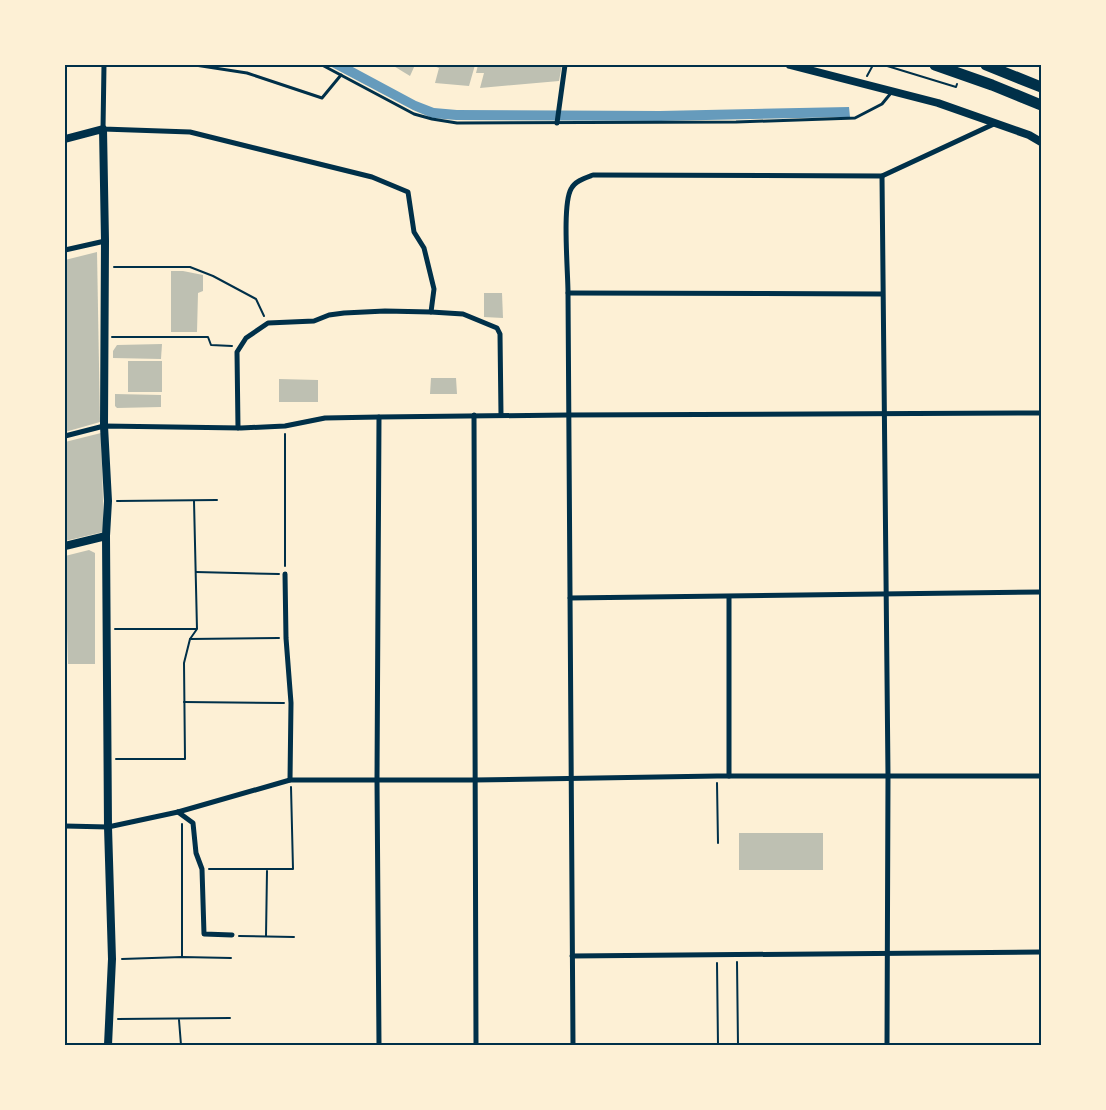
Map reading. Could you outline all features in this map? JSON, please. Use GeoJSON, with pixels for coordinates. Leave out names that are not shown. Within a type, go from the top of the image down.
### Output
{"type":"FeatureCollection","features":[{"type":"Feature","properties":{"kind":"highway"},"geometry":{"type":"LineString","coordinates":[[936,65],[985,82],[1041,105]]}},
{"type":"Feature","properties":{"kind":"highway"},"geometry":{"type":"LineString","coordinates":[[986,65],[1041,87]]}},
{"type":"Feature","properties":{"kind":"street"},"geometry":{"type":"LineString","coordinates":[[104,65],[104,426],[108,501],[106,536],[108,826],[112,959],[108,1045]]}},
{"type":"Feature","properties":{"kind":"street"},"geometry":{"type":"LineString","coordinates":[[558,123],[565,65]]}},
{"type":"Feature","properties":{"kind":"street"},"geometry":{"type":"LineString","coordinates":[[790,65],[938,103],[1029,135],[1041,142]]}},
{"type":"Feature","properties":{"kind":"street"},"geometry":{"type":"LineString","coordinates":[[573,1045],[566,205],[571,188],[580,180],[593,175],[882,176],[996,123]]}},
{"type":"Feature","properties":{"kind":"street"},"geometry":{"type":"LineString","coordinates":[[65,139],[103,129],[190,132],[372,177],[396,186],[408,192],[414,232],[424,248],[434,289],[431,312]]}},
{"type":"Feature","properties":{"kind":"street"},"geometry":{"type":"LineString","coordinates":[[882,176],[888,776],[887,1045]]}},
{"type":"Feature","properties":{"kind":"street"},"geometry":{"type":"LineString","coordinates":[[65,250],[105,241]]}},
{"type":"Feature","properties":{"kind":"street"},"geometry":{"type":"LineString","coordinates":[[568,293],[882,294]]}},
{"type":"Feature","properties":{"kind":"street"},"geometry":{"type":"LineString","coordinates":[[238,428],[237,352],[246,338],[268,323],[314,321],[329,315],[344,313],[385,311],[463,314],[497,328],[500,334],[501,415]]}},
{"type":"Feature","properties":{"kind":"street"},"geometry":{"type":"LineString","coordinates":[[65,436],[104,426],[238,428],[285,426],[325,418],[501,415],[1041,413]]}},
{"type":"Feature","properties":{"kind":"street"},"geometry":{"type":"LineString","coordinates":[[474,416],[476,1045]]}},
{"type":"Feature","properties":{"kind":"street"},"geometry":{"type":"LineString","coordinates":[[379,417],[377,780],[379,1045]]}},
{"type":"Feature","properties":{"kind":"street"},"geometry":{"type":"LineString","coordinates":[[65,546],[106,536]]}},
{"type":"Feature","properties":{"kind":"street"},"geometry":{"type":"LineString","coordinates":[[286,574],[286,638],[291,703],[290,780]]}},
{"type":"Feature","properties":{"kind":"street"},"geometry":{"type":"LineString","coordinates":[[570,598],[1041,592]]}},
{"type":"Feature","properties":{"kind":"street"},"geometry":{"type":"LineString","coordinates":[[729,596],[729,776]]}},
{"type":"Feature","properties":{"kind":"street"},"geometry":{"type":"LineString","coordinates":[[65,826],[108,826],[180,814],[290,780],[474,780],[717,776],[1041,776]]}},
{"type":"Feature","properties":{"kind":"street"},"geometry":{"type":"LineString","coordinates":[[180,814],[193,823],[196,853],[202,869],[204,934],[232,935]]}},
{"type":"Feature","properties":{"kind":"street"},"geometry":{"type":"LineString","coordinates":[[572,956],[1041,952]]}},
{"type":"Feature","properties":{"kind":"lane"},"geometry":{"type":"LineString","coordinates":[[195,65],[248,73],[322,98],[341,75]]}},
{"type":"Feature","properties":{"kind":"lane"},"geometry":{"type":"LineString","coordinates":[[322,65],[414,114],[457,123],[736,122],[855,118],[882,104],[892,91]]}},
{"type":"Feature","properties":{"kind":"path"},"geometry":{"type":"LineString","coordinates":[[864,83],[872,65]]}},
{"type":"Feature","properties":{"kind":"path"},"geometry":{"type":"LineString","coordinates":[[884,65],[956,87]]}},
{"type":"Feature","properties":{"kind":"path"},"geometry":{"type":"LineString","coordinates":[[105,267],[190,267],[213,276],[256,299],[268,323]]}},
{"type":"Feature","properties":{"kind":"path"},"geometry":{"type":"LineString","coordinates":[[105,337],[208,337],[211,345],[241,346]]}},
{"type":"Feature","properties":{"kind":"path"},"geometry":{"type":"LineString","coordinates":[[196,572],[286,574],[285,426]]}},
{"type":"Feature","properties":{"kind":"path"},"geometry":{"type":"LineString","coordinates":[[108,501],[217,500]]}},
{"type":"Feature","properties":{"kind":"path"},"geometry":{"type":"LineString","coordinates":[[109,759],[185,760],[184,663],[190,639],[197,629],[194,501]]}},
{"type":"Feature","properties":{"kind":"path"},"geometry":{"type":"LineString","coordinates":[[108,629],[197,629]]}},
{"type":"Feature","properties":{"kind":"path"},"geometry":{"type":"LineString","coordinates":[[190,639],[286,638]]}},
{"type":"Feature","properties":{"kind":"path"},"geometry":{"type":"LineString","coordinates":[[184,702],[291,703]]}},
{"type":"Feature","properties":{"kind":"path"},"geometry":{"type":"LineString","coordinates":[[717,776],[718,843]]}},
{"type":"Feature","properties":{"kind":"path"},"geometry":{"type":"LineString","coordinates":[[202,869],[293,869],[290,780]]}},
{"type":"Feature","properties":{"kind":"path"},"geometry":{"type":"LineString","coordinates":[[180,814],[182,957]]}},
{"type":"Feature","properties":{"kind":"path"},"geometry":{"type":"LineString","coordinates":[[266,936],[267,870]]}},
{"type":"Feature","properties":{"kind":"path"},"geometry":{"type":"LineString","coordinates":[[232,935],[294,936]]}},
{"type":"Feature","properties":{"kind":"path"},"geometry":{"type":"LineString","coordinates":[[717,955],[718,1045]]}},
{"type":"Feature","properties":{"kind":"path"},"geometry":{"type":"LineString","coordinates":[[737,955],[738,1045]]}},
{"type":"Feature","properties":{"kind":"path"},"geometry":{"type":"LineString","coordinates":[[112,959],[231,958]]}},
{"type":"Feature","properties":{"kind":"path"},"geometry":{"type":"LineString","coordinates":[[110,1019],[230,1018]]}},
{"type":"Feature","properties":{"kind":"path"},"geometry":{"type":"LineString","coordinates":[[179,1019],[181,1045]]}},
{"type":"Feature","properties":{"kind":"water"},"geometry":{"type":"Polygon","coordinates":[[[328,65],[349,65],[416,101],[434,108],[457,110],[660,111],[849,107],[850,117],[660,121],[456,120],[432,118],[328,65]]]}},
{"type":"Feature","properties":{"kind":"building"},"geometry":{"type":"Polygon","coordinates":[[[392,65],[415,65],[410,76],[392,65]]]}},
{"type":"Feature","properties":{"kind":"building"},"geometry":{"type":"Polygon","coordinates":[[[431,65],[475,65],[469,86],[435,83],[439,68],[431,65]]]}},
{"type":"Feature","properties":{"kind":"building"},"geometry":{"type":"Polygon","coordinates":[[[478,65],[562,65],[559,81],[480,88],[484,73],[476,73],[478,65]]]}},
{"type":"Feature","properties":{"kind":"building"},"geometry":{"type":"Polygon","coordinates":[[[97,252],[100,422],[65,432],[65,260],[97,252]]]}},
{"type":"Feature","properties":{"kind":"building"},"geometry":{"type":"Polygon","coordinates":[[[171,271],[203,275],[203,291],[198,293],[197,332],[171,332],[171,271]]]}},
{"type":"Feature","properties":{"kind":"building"},"geometry":{"type":"Polygon","coordinates":[[[484,293],[502,293],[503,318],[484,317],[484,293]]]}},
{"type":"Feature","properties":{"kind":"building"},"geometry":{"type":"Polygon","coordinates":[[[162,344],[161,359],[113,358],[113,351],[117,345],[162,344]]]}},
{"type":"Feature","properties":{"kind":"building"},"geometry":{"type":"Polygon","coordinates":[[[128,361],[162,361],[162,392],[128,392],[128,361]]]}},
{"type":"Feature","properties":{"kind":"building"},"geometry":{"type":"Polygon","coordinates":[[[431,378],[456,378],[457,394],[430,394],[431,378]]]}},
{"type":"Feature","properties":{"kind":"building"},"geometry":{"type":"Polygon","coordinates":[[[279,379],[318,380],[318,402],[279,402],[279,379]]]}},
{"type":"Feature","properties":{"kind":"building"},"geometry":{"type":"Polygon","coordinates":[[[115,394],[161,395],[161,407],[117,408],[115,406],[115,394]]]}},
{"type":"Feature","properties":{"kind":"building"},"geometry":{"type":"Polygon","coordinates":[[[101,433],[103,532],[65,541],[65,442],[101,433]]]}},
{"type":"Feature","properties":{"kind":"building"},"geometry":{"type":"Polygon","coordinates":[[[89,550],[95,553],[95,664],[68,664],[65,556],[89,550]]]}},
{"type":"Feature","properties":{"kind":"building"},"geometry":{"type":"Polygon","coordinates":[[[739,833],[823,833],[823,870],[739,870],[739,833]]]}},
{"type":"Feature","properties":{"kind":"building"},"geometry":{"type":"Polygon","coordinates":[[[65,1043],[87,1043],[87,1045],[65,1045],[65,1043]]]}}]}
